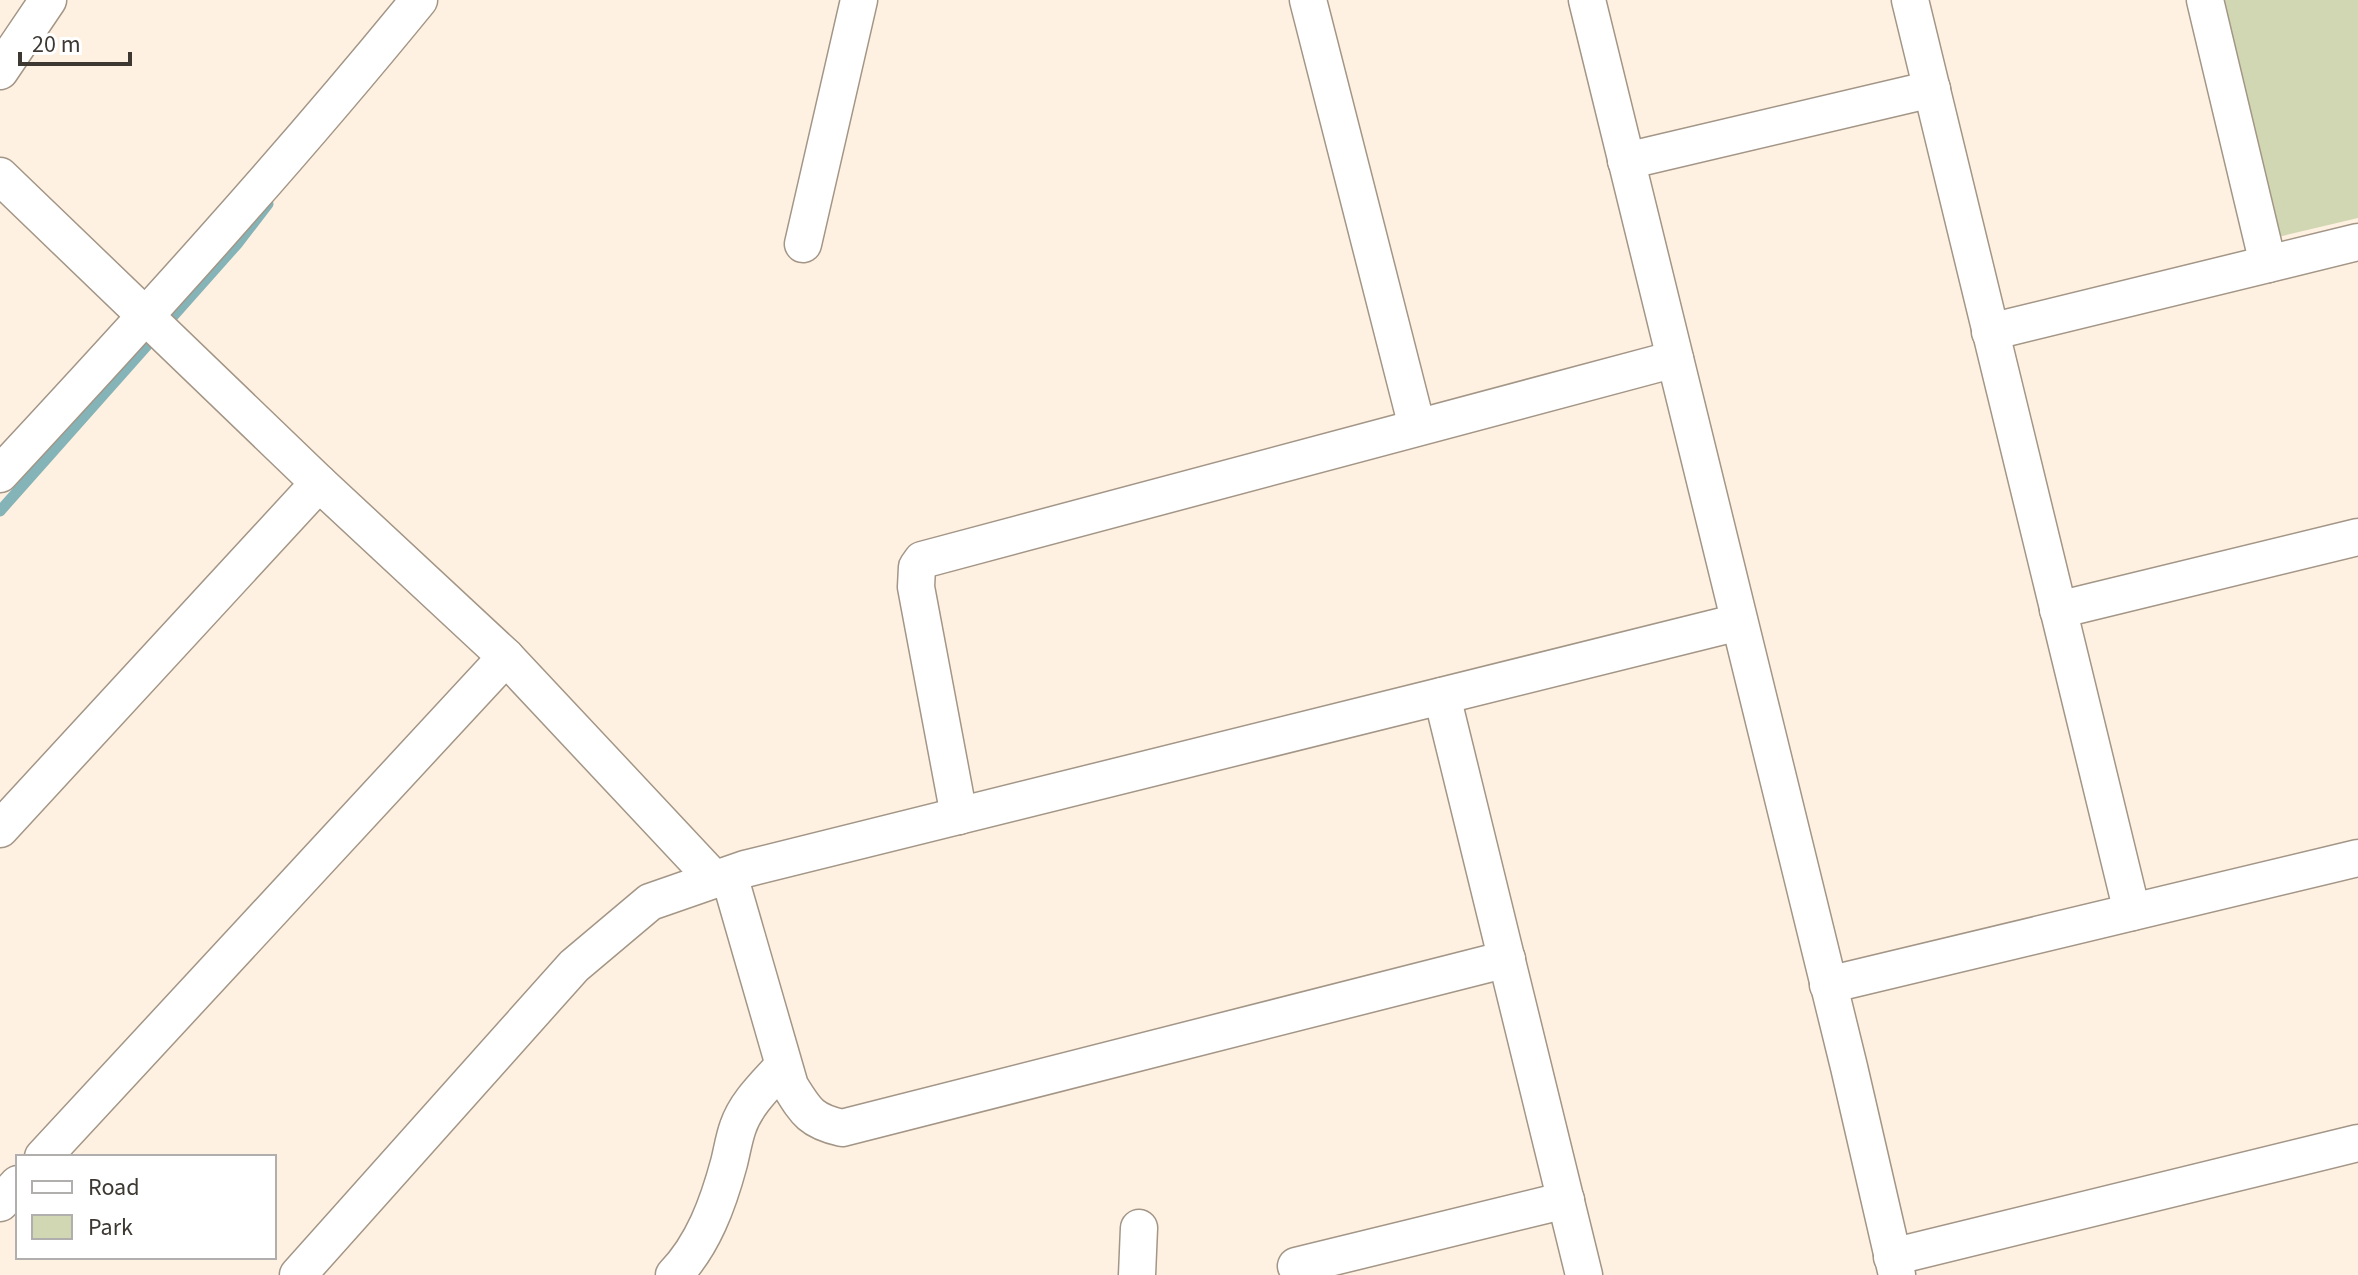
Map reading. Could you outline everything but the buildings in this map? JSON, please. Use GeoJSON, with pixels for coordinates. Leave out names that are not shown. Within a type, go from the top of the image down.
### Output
{"type":"FeatureCollection","features":[{"type":"Feature","properties":{"kind":"street"},"geometry":{"type":"LineString","coordinates":[[0,71],[48,0]]}},
{"type":"Feature","properties":{"kind":"street"},"geometry":{"type":"LineString","coordinates":[[0,474],[159,328],[419,0]]}},
{"type":"Feature","properties":{"kind":"street"},"geometry":{"type":"LineString","coordinates":[[803,244],[859,0]]}},
{"type":"Feature","properties":{"kind":"street"},"geometry":{"type":"LineString","coordinates":[[1308,0],[1417,427]]}},
{"type":"Feature","properties":{"kind":"street"},"geometry":{"type":"LineString","coordinates":[[1587,0],[1894,1266],[2358,1143]]}},
{"type":"Feature","properties":{"kind":"street"},"geometry":{"type":"LineString","coordinates":[[1910,0],[2132,912]]}},
{"type":"Feature","properties":{"kind":"street"},"geometry":{"type":"LineString","coordinates":[[2205,0],[2268,264]]}},
{"type":"Feature","properties":{"kind":"street"},"geometry":{"type":"LineString","coordinates":[[1626,161],[1932,89]]}},
{"type":"Feature","properties":{"kind":"street"},"geometry":{"type":"LineString","coordinates":[[0,176],[319,483],[506,657],[722,877],[790,1086],[804,1109],[819,1123],[842,1128],[1507,959]]}},
{"type":"Feature","properties":{"kind":"street"},"geometry":{"type":"LineString","coordinates":[[1990,332],[2358,242]]}},
{"type":"Feature","properties":{"kind":"street"},"geometry":{"type":"LineString","coordinates":[[959,816],[916,587],[917,567],[922,560],[1675,359]]}},
{"type":"Feature","properties":{"kind":"street"},"geometry":{"type":"LineString","coordinates":[[0,829],[319,483]]}},
{"type":"Feature","properties":{"kind":"street"},"geometry":{"type":"LineString","coordinates":[[2058,610],[2358,537]]}},
{"type":"Feature","properties":{"kind":"street"},"geometry":{"type":"LineString","coordinates":[[298,1275],[574,966],[650,902],[722,877],[959,816],[1739,622]]}},
{"type":"Feature","properties":{"kind":"street"},"geometry":{"type":"LineString","coordinates":[[45,1155],[506,657]]}},
{"type":"Feature","properties":{"kind":"street"},"geometry":{"type":"LineString","coordinates":[[1442,696],[1584,1275]]}},
{"type":"Feature","properties":{"kind":"street"},"geometry":{"type":"LineString","coordinates":[[1828,985],[2358,858]]}},
{"type":"Feature","properties":{"kind":"street"},"geometry":{"type":"LineString","coordinates":[[674,1275],[688,1260],[709,1223],[729,1164],[738,1124],[757,1094],[783,1066]]}},
{"type":"Feature","properties":{"kind":"street"},"geometry":{"type":"LineString","coordinates":[[0,1203],[16,1186]]}},
{"type":"Feature","properties":{"kind":"street"},"geometry":{"type":"LineString","coordinates":[[1296,1266],[1566,1200]]}},
{"type":"Feature","properties":{"kind":"street"},"geometry":{"type":"LineString","coordinates":[[1137,1275],[1139,1228]]}},
{"type":"Feature","properties":{"kind":"green space"},"geometry":{"type":"Polygon","coordinates":[[[2223,0],[2358,0],[2358,218],[2278,237],[2223,0]]]}},
{"type":"Feature","properties":{"kind":"waterway"},"geometry":{"type":"LineString","coordinates":[[0,511],[238,243],[268,204]]}}]}
